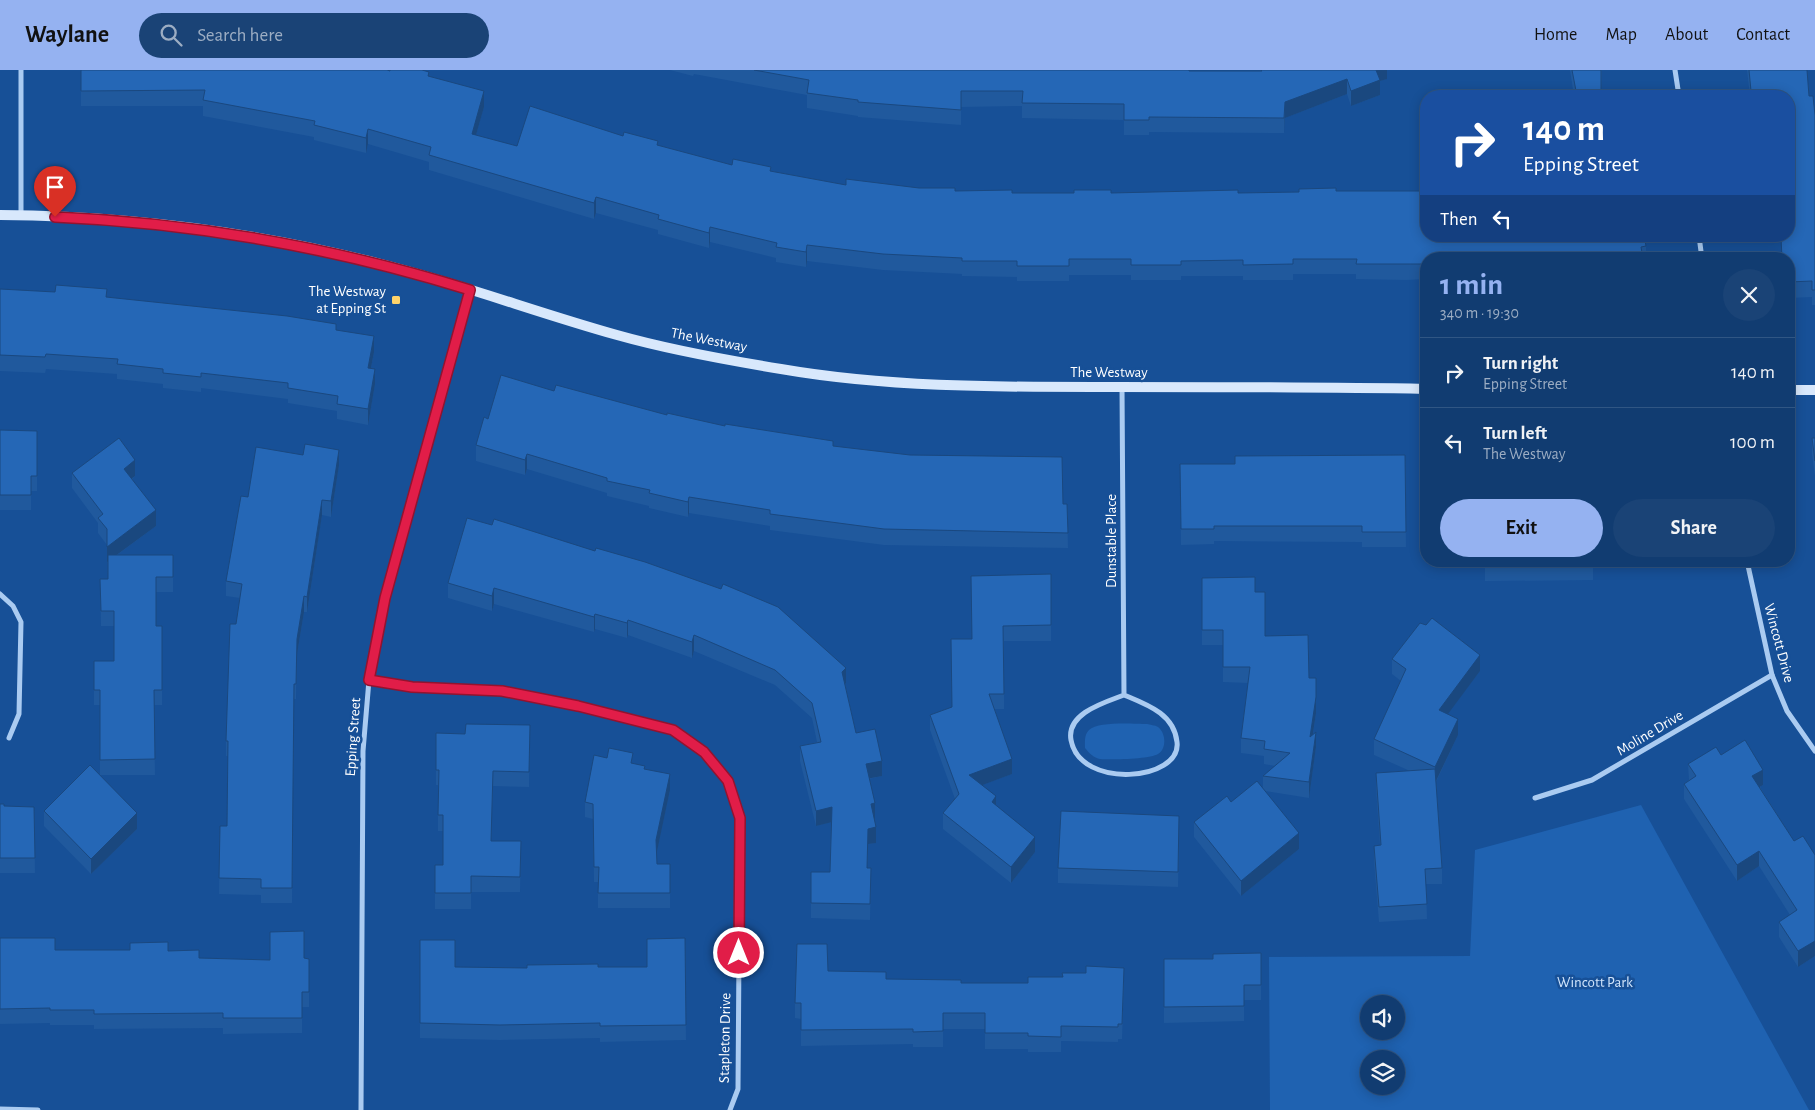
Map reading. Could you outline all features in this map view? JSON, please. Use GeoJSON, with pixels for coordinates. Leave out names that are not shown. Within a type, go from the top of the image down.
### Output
{"type":"FeatureCollection","features":[{"type":"Feature","properties":{"kind":"main road","name":"The Westway"},"geometry":{"type":"LineString","coordinates":[[0,215],[140,223],[288,243],[374,262],[619,336],[782,370],[938,386],[1420,389]]}},
{"type":"Feature","properties":{"kind":"main road"},"geometry":{"type":"LineString","coordinates":[[1795,390],[1815,390]]}},
{"type":"Feature","properties":{"kind":"street"},"geometry":{"type":"LineString","coordinates":[[21,70],[21,215]]}},
{"type":"Feature","properties":{"kind":"street"},"geometry":{"type":"LineString","coordinates":[[1675,70],[1678,90]]}},
{"type":"Feature","properties":{"kind":"street","name":"Epping Street"},"geometry":{"type":"LineString","coordinates":[[361,1110],[363,751],[369,680],[385,598],[470,290]]}},
{"type":"Feature","properties":{"kind":"street","name":"Dunstable Place"},"geometry":{"type":"LineString","coordinates":[[1122,387],[1124,695]]}},
{"type":"Feature","properties":{"kind":"street","name":"Wincott Drive"},"geometry":{"type":"LineString","coordinates":[[1748,567],[1772,675],[1788,711],[1815,751]]}},
{"type":"Feature","properties":{"kind":"street"},"geometry":{"type":"LineString","coordinates":[[0,594],[13,606],[21,622],[19,714],[9,738]]}},
{"type":"Feature","properties":{"kind":"street","name":"Moline Drive"},"geometry":{"type":"LineString","coordinates":[[1535,798],[1592,780],[1772,675]]}},
{"type":"Feature","properties":{"kind":"street","name":"Stapleton Drive"},"geometry":{"type":"LineString","coordinates":[[369,680],[412,687],[502,691],[578,706],[673,730],[704,752],[728,781],[740,818],[738,1089],[730,1110]]}},
{"type":"Feature","properties":{"kind":"street"},"geometry":{"type":"LineString","coordinates":[[1124,695],[1166,716],[1176,730],[1178,748],[1172,760],[1158,770],[1142,773],[1104,772],[1089,767],[1073,752],[1070,737],[1075,724],[1084,713],[1100,704],[1124,695]]}},
{"type":"Feature","properties":{"kind":"street"},"geometry":{"type":"LineString","coordinates":[[0,1109],[38,1110]]}},
{"type":"Feature","properties":{"kind":"green space"},"geometry":{"type":"Polygon","coordinates":[[[1116,724],[1147,724],[1158,727],[1164,737],[1163,749],[1154,756],[1130,759],[1100,759],[1096,758],[1085,748],[1086,734],[1094,727],[1116,724]]]}},
{"type":"Feature","properties":{"kind":"green space","name":"Wincott Park"},"geometry":{"type":"Polygon","coordinates":[[[1641,805],[1809,1110],[1270,1110],[1269,957],[1470,956],[1475,850],[1641,805]]]}},
{"type":"Feature","properties":{"kind":"building"},"geometry":{"type":"Polygon","coordinates":[[[81,70],[422,70],[429,72],[428,76],[484,91],[472,134],[517,146],[530,106],[623,136],[624,132],[658,141],[657,145],[732,165],[733,159],[771,167],[770,171],[846,185],[846,179],[919,188],[955,188],[955,191],[1012,190],[1012,193],[1074,193],[1074,190],[1111,190],[1111,193],[1238,190],[1238,193],[1299,192],[1299,189],[1336,188],[1336,191],[1420,191],[1420,242],[1645,242],[1646,246],[1641,247],[1642,252],[1420,252],[1420,264],[1356,264],[1357,259],[1293,259],[1293,264],[1243,265],[1243,260],[1181,261],[1181,265],[1131,265],[1131,259],[1069,259],[1069,266],[1017,266],[1017,261],[962,261],[962,258],[883,254],[807,245],[806,252],[776,247],[777,243],[710,227],[709,233],[658,219],[659,215],[596,197],[594,203],[429,155],[431,147],[368,129],[366,138],[314,125],[315,121],[203,100],[205,90],[81,91],[81,70]]]}},
{"type":"Feature","properties":{"kind":"building"},"geometry":{"type":"Polygon","coordinates":[[[754,70],[1376,70],[1380,80],[1351,91],[1347,79],[1285,102],[1284,118],[1149,117],[1149,120],[1124,120],[1124,104],[1022,103],[1023,91],[961,91],[961,110],[858,102],[858,100],[807,93],[809,80],[754,70]]]}},
{"type":"Feature","properties":{"kind":"building"},"geometry":{"type":"Polygon","coordinates":[[[1572,70],[1601,70],[1601,90],[1576,90],[1572,70]]]}},
{"type":"Feature","properties":{"kind":"building"},"geometry":{"type":"Polygon","coordinates":[[[1749,70],[1807,70],[1809,96],[1813,96],[1815,115],[1815,290],[1812,290],[1812,281],[1795,282],[1795,252],[1782,252],[1781,242],[1795,242],[1795,90],[1751,90],[1749,70]]]}},
{"type":"Feature","properties":{"kind":"building"},"geometry":{"type":"Polygon","coordinates":[[[56,285],[107,289],[106,297],[287,316],[336,324],[336,330],[374,336],[368,368],[375,369],[368,409],[337,404],[338,396],[288,388],[288,383],[201,373],[201,377],[163,373],[163,369],[117,364],[118,359],[46,354],[45,357],[0,355],[0,289],[55,292],[56,285]]]}},
{"type":"Feature","properties":{"kind":"building"},"geometry":{"type":"Polygon","coordinates":[[[501,375],[554,391],[556,385],[667,415],[667,413],[725,426],[725,424],[833,441],[833,446],[910,455],[1062,457],[1063,504],[1067,504],[1068,533],[884,529],[770,514],[770,510],[689,497],[688,502],[649,493],[650,490],[607,481],[607,478],[527,454],[525,460],[476,445],[484,417],[488,419],[501,375]]]}},
{"type":"Feature","properties":{"kind":"building"},"geometry":{"type":"Polygon","coordinates":[[[0,430],[37,431],[37,476],[31,476],[31,495],[0,495],[0,430]]]}},
{"type":"Feature","properties":{"kind":"building"},"geometry":{"type":"Polygon","coordinates":[[[119,438],[135,460],[124,469],[156,510],[107,547],[107,529],[98,518],[103,514],[72,473],[119,438]]]}},
{"type":"Feature","properties":{"kind":"building"},"geometry":{"type":"Polygon","coordinates":[[[1812,438],[1815,438],[1815,461],[1812,438]]]}},
{"type":"Feature","properties":{"kind":"building"},"geometry":{"type":"Polygon","coordinates":[[[305,444],[339,450],[331,501],[322,500],[307,597],[304,596],[297,639],[296,684],[294,684],[292,888],[261,888],[261,879],[219,878],[220,826],[227,826],[228,741],[226,741],[230,624],[236,624],[242,584],[226,581],[241,496],[248,497],[256,447],[303,455],[305,444]]]}},
{"type":"Feature","properties":{"kind":"building"},"geometry":{"type":"Polygon","coordinates":[[[1405,455],[1406,532],[1362,532],[1362,526],[1214,526],[1214,529],[1181,529],[1180,464],[1235,464],[1235,456],[1405,455]]]}},
{"type":"Feature","properties":{"kind":"building"},"geometry":{"type":"Polygon","coordinates":[[[467,518],[492,525],[494,519],[595,551],[596,548],[645,562],[721,589],[723,584],[778,607],[846,668],[842,672],[856,733],[875,729],[882,761],[866,764],[875,803],[871,804],[876,827],[868,829],[867,868],[871,868],[870,904],[811,903],[811,872],[830,872],[832,807],[816,811],[800,746],[821,742],[812,703],[775,670],[694,635],[692,642],[628,620],[627,623],[595,614],[594,617],[494,588],[492,596],[448,583],[467,518]]]}},
{"type":"Feature","properties":{"kind":"building"},"geometry":{"type":"Polygon","coordinates":[[[108,555],[173,555],[173,577],[156,577],[156,626],[162,626],[162,690],[154,690],[155,759],[100,760],[100,690],[94,690],[94,661],[114,661],[114,611],[101,611],[100,579],[108,579],[108,555]]]}},
{"type":"Feature","properties":{"kind":"building"},"geometry":{"type":"Polygon","coordinates":[[[1051,574],[1051,625],[1003,626],[1004,694],[989,694],[1012,759],[969,775],[996,796],[992,802],[1035,837],[1011,867],[943,813],[959,794],[930,715],[952,707],[951,639],[972,639],[971,576],[1051,574]]]}},
{"type":"Feature","properties":{"kind":"building"},"geometry":{"type":"Polygon","coordinates":[[[1255,577],[1255,592],[1265,592],[1265,636],[1308,635],[1309,678],[1316,678],[1316,697],[1310,737],[1316,732],[1309,782],[1263,776],[1290,753],[1264,749],[1265,741],[1241,738],[1250,667],[1223,667],[1223,630],[1202,630],[1202,578],[1255,577]]]}},
{"type":"Feature","properties":{"kind":"building"},"geometry":{"type":"Polygon","coordinates":[[[1432,618],[1480,655],[1439,710],[1458,719],[1435,767],[1374,739],[1406,669],[1392,659],[1420,623],[1426,625],[1432,618]]]}},
{"type":"Feature","properties":{"kind":"building"},"geometry":{"type":"Polygon","coordinates":[[[466,724],[530,725],[529,772],[493,771],[491,841],[521,841],[520,877],[471,876],[471,893],[435,893],[435,865],[443,865],[443,815],[438,815],[439,770],[436,770],[436,733],[465,734],[466,724]]]}},
{"type":"Feature","properties":{"kind":"building"},"geometry":{"type":"Polygon","coordinates":[[[1745,740],[1763,770],[1752,776],[1794,841],[1803,836],[1815,855],[1815,941],[1798,951],[1779,922],[1797,910],[1759,851],[1737,865],[1684,784],[1696,776],[1688,764],[1716,747],[1721,755],[1745,740]]]}},
{"type":"Feature","properties":{"kind":"building"},"geometry":{"type":"Polygon","coordinates":[[[609,748],[633,753],[631,763],[645,766],[644,769],[670,774],[656,840],[657,864],[670,864],[670,893],[598,893],[599,867],[594,867],[593,804],[585,802],[594,755],[607,758],[609,748]]]}},
{"type":"Feature","properties":{"kind":"building"},"geometry":{"type":"Polygon","coordinates":[[[90,765],[137,813],[91,859],[44,811],[90,765]]]}},
{"type":"Feature","properties":{"kind":"building"},"geometry":{"type":"Polygon","coordinates":[[[1435,769],[1442,868],[1425,869],[1427,904],[1379,907],[1374,846],[1381,845],[1376,773],[1435,769]]]}},
{"type":"Feature","properties":{"kind":"building"},"geometry":{"type":"Polygon","coordinates":[[[1257,781],[1299,833],[1241,881],[1194,822],[1227,796],[1231,802],[1257,781]]]}},
{"type":"Feature","properties":{"kind":"building"},"geometry":{"type":"Polygon","coordinates":[[[0,804],[4,804],[4,806],[34,807],[35,858],[0,858],[0,804]]]}},
{"type":"Feature","properties":{"kind":"building"},"geometry":{"type":"Polygon","coordinates":[[[1061,811],[1179,816],[1178,872],[1058,868],[1061,811]]]}},
{"type":"Feature","properties":{"kind":"building"},"geometry":{"type":"Polygon","coordinates":[[[304,931],[304,958],[309,959],[309,992],[302,992],[302,1018],[223,1018],[223,1013],[94,1014],[94,1010],[50,1010],[50,1008],[0,1009],[0,938],[55,938],[55,950],[130,950],[130,943],[168,942],[168,951],[199,950],[199,958],[270,960],[270,932],[304,931]]]}},
{"type":"Feature","properties":{"kind":"building"},"geometry":{"type":"Polygon","coordinates":[[[685,938],[686,1025],[600,1026],[600,1023],[500,1025],[420,1023],[420,940],[455,940],[455,967],[527,968],[527,965],[598,964],[598,967],[647,967],[647,939],[685,938]]]}},
{"type":"Feature","properties":{"kind":"building"},"geometry":{"type":"Polygon","coordinates":[[[797,944],[827,944],[828,971],[886,972],[886,979],[961,980],[961,983],[1028,983],[1028,977],[1063,977],[1062,973],[1086,973],[1086,966],[1124,968],[1122,1024],[1118,1024],[1118,1027],[1061,1026],[1061,1037],[1028,1036],[1028,1033],[985,1033],[985,1013],[943,1013],[943,1031],[913,1032],[913,1029],[801,1030],[801,1003],[795,1003],[797,944]]]}},
{"type":"Feature","properties":{"kind":"building"},"geometry":{"type":"Polygon","coordinates":[[[1261,953],[1261,985],[1244,985],[1244,1006],[1164,1007],[1164,959],[1213,959],[1213,954],[1261,953]]]}},
{"type":"Feature","properties":{"kind":"place","name":"The Westway at Epping St"},"geometry":{"type":"Point","coordinates":[396,300]}},
{"type":"Feature","properties":{"kind":"route"},"geometry":{"type":"LineString","coordinates":[[55,217],[90,218],[180,227],[288,243],[421,274],[470,290],[385,598],[369,680],[412,687],[502,691],[578,706],[673,730],[704,752],[728,781],[740,818],[739,953]]}}]}
